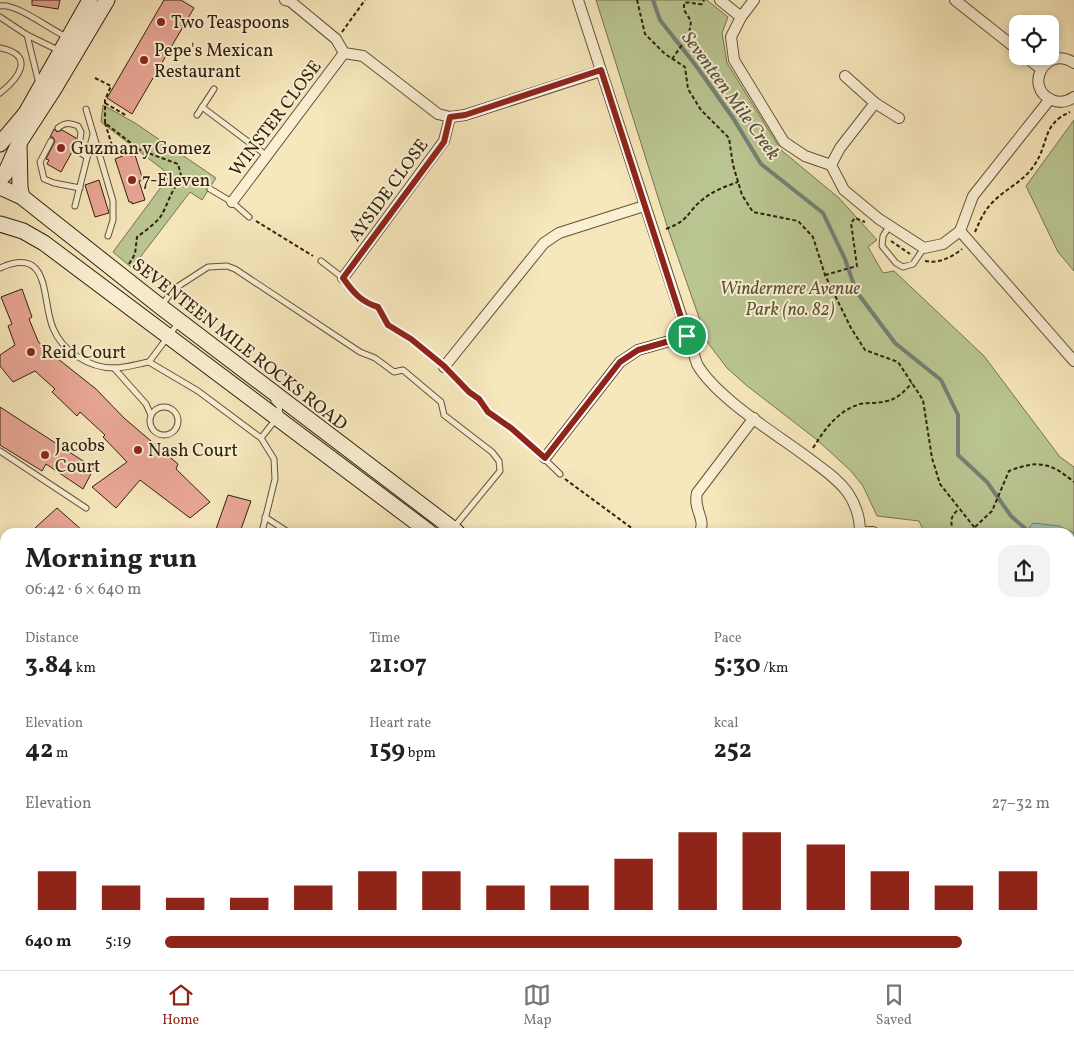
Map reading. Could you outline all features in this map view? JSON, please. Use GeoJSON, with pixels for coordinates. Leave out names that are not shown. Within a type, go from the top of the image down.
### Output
{"type":"FeatureCollection","features":[{"type":"Feature","properties":{"kind":"main road"},"geometry":{"type":"LineString","coordinates":[[75,40],[90,0]]}},
{"type":"Feature","properties":{"kind":"main road"},"geometry":{"type":"LineString","coordinates":[[0,179],[5,174],[19,143],[75,40],[107,0]]}},
{"type":"Feature","properties":{"kind":"main road"},"geometry":{"type":"LineString","coordinates":[[0,144],[15,128],[67,54]]}},
{"type":"Feature","properties":{"kind":"main road"},"geometry":{"type":"LineString","coordinates":[[19,143],[22,197]]}},
{"type":"Feature","properties":{"kind":"main road","name":"SEVENTEEN MILE ROCKS ROAD"},"geometry":{"type":"LineString","coordinates":[[0,187],[22,197],[161,307],[451,528]]}},
{"type":"Feature","properties":{"kind":"main road","name":"SEVENTEEN MILE ROCKS ROAD"},"geometry":{"type":"LineString","coordinates":[[0,224],[23,231],[44,243],[423,528]]}},
{"type":"Feature","properties":{"kind":"street"},"geometry":{"type":"LineString","coordinates":[[285,0],[290,1],[336,39],[344,53],[363,56],[438,114],[450,117],[465,115],[601,70]]}},
{"type":"Feature","properties":{"kind":"street"},"geometry":{"type":"LineString","coordinates":[[578,0],[697,364],[707,380],[754,418],[835,478],[848,493],[858,513],[860,528]]}},
{"type":"Feature","properties":{"kind":"street"},"geometry":{"type":"LineString","coordinates":[[720,0],[741,17]]}},
{"type":"Feature","properties":{"kind":"street"},"geometry":{"type":"LineString","coordinates":[[754,0],[741,17],[731,37],[734,60],[784,142],[805,156],[831,165],[844,190],[879,219],[924,248],[943,244],[960,231],[972,196],[1050,100]]}},
{"type":"Feature","properties":{"kind":"street"},"geometry":{"type":"LineString","coordinates":[[955,0],[1009,43]]}},
{"type":"Feature","properties":{"kind":"street","name":"WINSTER CLOSE"},"geometry":{"type":"LineString","coordinates":[[232,202],[344,53]]}},
{"type":"Feature","properties":{"kind":"street"},"geometry":{"type":"LineString","coordinates":[[1074,63],[1066,58],[1051,60],[1041,69],[1038,76],[1040,90],[1050,100],[1065,102],[1074,97]]}},
{"type":"Feature","properties":{"kind":"street"},"geometry":{"type":"LineString","coordinates":[[1036,65],[1041,69]]}},
{"type":"Feature","properties":{"kind":"street"},"geometry":{"type":"LineString","coordinates":[[845,76],[876,103],[899,118]]}},
{"type":"Feature","properties":{"kind":"street"},"geometry":{"type":"LineString","coordinates":[[831,165],[840,148],[876,103]]}},
{"type":"Feature","properties":{"kind":"street","name":"AYSIDE CLOSE"},"geometry":{"type":"LineString","coordinates":[[343,278],[444,142],[450,117]]}},
{"type":"Feature","properties":{"kind":"street"},"geometry":{"type":"LineString","coordinates":[[444,366],[544,243],[559,233],[644,206]]}},
{"type":"Feature","properties":{"kind":"street"},"geometry":{"type":"LineString","coordinates":[[960,231],[1074,361]]}},
{"type":"Feature","properties":{"kind":"street"},"geometry":{"type":"LineString","coordinates":[[545,458],[620,362],[638,350],[687,336]]}},
{"type":"Feature","properties":{"kind":"street"},"geometry":{"type":"LineString","coordinates":[[701,528],[702,524],[694,502],[697,493],[754,418]]}},
{"type":"Feature","properties":{"kind":"lane"},"geometry":{"type":"LineString","coordinates":[[0,6],[17,10],[75,40]]}},
{"type":"Feature","properties":{"kind":"lane"},"geometry":{"type":"LineString","coordinates":[[0,17],[26,35],[67,54]]}},
{"type":"Feature","properties":{"kind":"lane"},"geometry":{"type":"LineString","coordinates":[[26,35],[41,89]]}},
{"type":"Feature","properties":{"kind":"lane"},"geometry":{"type":"LineString","coordinates":[[0,48],[12,51],[17,55],[20,68],[17,78],[0,93]]}},
{"type":"Feature","properties":{"kind":"lane"},"geometry":{"type":"LineString","coordinates":[[197,115],[214,89]]}},
{"type":"Feature","properties":{"kind":"lane"},"geometry":{"type":"LineString","coordinates":[[202,107],[266,155]]}},
{"type":"Feature","properties":{"kind":"lane"},"geometry":{"type":"LineString","coordinates":[[86,109],[114,210],[114,220],[108,236]]}},
{"type":"Feature","properties":{"kind":"lane"},"geometry":{"type":"LineString","coordinates":[[58,128],[63,124],[70,123],[78,126],[81,132],[76,150],[87,157]]}},
{"type":"Feature","properties":{"kind":"lane"},"geometry":{"type":"LineString","coordinates":[[75,206],[93,133]]}},
{"type":"Feature","properties":{"kind":"lane"},"geometry":{"type":"LineString","coordinates":[[51,141],[40,162],[44,179],[80,188]]}},
{"type":"Feature","properties":{"kind":"lane","name":"WINSTER CLOSE"},"geometry":{"type":"LineString","coordinates":[[210,189],[232,202],[249,217]]}},
{"type":"Feature","properties":{"kind":"lane"},"geometry":{"type":"LineString","coordinates":[[890,225],[883,236],[882,246],[896,263],[903,267],[908,266],[918,259],[924,248]]}},
{"type":"Feature","properties":{"kind":"lane"},"geometry":{"type":"LineString","coordinates":[[321,261],[343,278],[354,293]]}},
{"type":"Feature","properties":{"kind":"lane"},"geometry":{"type":"LineString","coordinates":[[0,268],[14,262],[30,264],[42,276],[52,327],[62,345],[86,362],[114,368],[149,362],[198,391],[261,438],[274,459],[275,479],[263,528]]}},
{"type":"Feature","properties":{"kind":"lane"},"geometry":{"type":"LineString","coordinates":[[161,307],[174,288],[208,267],[227,266],[235,269],[360,352],[375,358],[394,372],[403,370],[441,402],[444,415],[492,452],[499,461],[500,471],[457,528]]}},
{"type":"Feature","properties":{"kind":"lane"},"geometry":{"type":"LineString","coordinates":[[149,362],[180,321]]}},
{"type":"Feature","properties":{"kind":"lane"},"geometry":{"type":"LineString","coordinates":[[428,353],[454,377]]}},
{"type":"Feature","properties":{"kind":"lane"},"geometry":{"type":"LineString","coordinates":[[114,368],[146,404],[151,415],[150,425],[156,433],[161,435],[171,434],[177,426],[178,418],[174,410],[146,404]]}},
{"type":"Feature","properties":{"kind":"lane"},"geometry":{"type":"LineString","coordinates":[[258,381],[278,406],[280,414],[261,438]]}},
{"type":"Feature","properties":{"kind":"lane"},"geometry":{"type":"LineString","coordinates":[[151,415],[156,409],[161,407]]}},
{"type":"Feature","properties":{"kind":"lane"},"geometry":{"type":"LineString","coordinates":[[528,443],[560,474]]}},
{"type":"Feature","properties":{"kind":"lane"},"geometry":{"type":"LineString","coordinates":[[0,451],[86,508]]}},
{"type":"Feature","properties":{"kind":"lane"},"geometry":{"type":"LineString","coordinates":[[265,517],[282,528]]}},
{"type":"Feature","properties":{"kind":"path"},"geometry":{"type":"LineString","coordinates":[[336,39],[365,0]]}},
{"type":"Feature","properties":{"kind":"path"},"geometry":{"type":"LineString","coordinates":[[637,0],[645,34],[665,54],[685,67],[688,89],[701,110],[729,138],[742,195],[753,212],[798,221],[813,237],[825,275],[851,328],[865,350],[898,362],[912,383],[922,400],[932,458],[940,484],[958,510],[975,527],[992,512],[1009,471],[1028,464],[1045,464],[1062,472],[1074,482]]}},
{"type":"Feature","properties":{"kind":"path"},"geometry":{"type":"LineString","coordinates":[[672,59],[689,35],[692,20],[684,10],[684,3],[690,2],[697,5],[702,4],[704,0]]}},
{"type":"Feature","properties":{"kind":"path"},"geometry":{"type":"LineString","coordinates":[[95,78],[111,86],[105,102],[105,123],[114,152],[99,156]]}},
{"type":"Feature","properties":{"kind":"path"},"geometry":{"type":"LineString","coordinates":[[105,102],[127,116]]}},
{"type":"Feature","properties":{"kind":"path"},"geometry":{"type":"LineString","coordinates":[[825,275],[855,268],[858,262],[852,219],[855,218],[918,259],[930,262],[941,261],[954,256],[970,241],[991,204],[1028,175],[1037,162],[1048,131],[1055,120],[1074,110]]}},
{"type":"Feature","properties":{"kind":"path"},"geometry":{"type":"LineString","coordinates":[[105,123],[140,150],[178,164],[182,179]]}},
{"type":"Feature","properties":{"kind":"path"},"geometry":{"type":"LineString","coordinates":[[127,268],[135,254],[137,237],[160,216],[176,183],[182,179],[195,180],[203,187],[210,189]]}},
{"type":"Feature","properties":{"kind":"path"},"geometry":{"type":"LineString","coordinates":[[666,229],[679,224],[701,200],[718,189],[738,182]]}},
{"type":"Feature","properties":{"kind":"path"},"geometry":{"type":"LineString","coordinates":[[249,217],[321,261]]}},
{"type":"Feature","properties":{"kind":"path"},"geometry":{"type":"LineString","coordinates":[[354,293],[366,303],[378,307],[388,325],[428,353]]}},
{"type":"Feature","properties":{"kind":"path"},"geometry":{"type":"LineString","coordinates":[[454,377],[479,399],[488,412],[528,443]]}},
{"type":"Feature","properties":{"kind":"path"},"geometry":{"type":"LineString","coordinates":[[807,457],[831,422],[844,411],[859,404],[881,403],[897,399],[912,383]]}},
{"type":"Feature","properties":{"kind":"path"},"geometry":{"type":"LineString","coordinates":[[560,474],[632,528]]}},
{"type":"Feature","properties":{"kind":"path"},"geometry":{"type":"LineString","coordinates":[[953,528],[951,520],[953,514],[958,510]]}},
{"type":"Feature","properties":{"kind":"green space","name":"Windermere Avenue Park (no. 82)"},"geometry":{"type":"Polygon","coordinates":[[[596,0],[707,0],[728,17],[722,33],[727,63],[781,150],[839,198],[877,240],[868,247],[883,273],[894,271],[984,356],[1060,457],[1074,467],[1074,528],[922,528],[919,521],[877,516],[863,486],[851,471],[816,439],[727,368],[708,343],[668,229],[596,0]]]}},
{"type":"Feature","properties":{"kind":"green space"},"geometry":{"type":"Polygon","coordinates":[[[103,105],[135,123],[216,178],[202,200],[190,192],[132,268],[113,252],[170,175],[101,122],[103,105]]]}},
{"type":"Feature","properties":{"kind":"green space"},"geometry":{"type":"Polygon","coordinates":[[[1074,120],[1074,271],[1058,252],[1026,186],[1074,120]]]}},
{"type":"Feature","properties":{"kind":"water"},"geometry":{"type":"Polygon","coordinates":[[[1033,523],[1063,528],[1029,528],[1033,523]]]}},
{"type":"Feature","properties":{"kind":"building"},"geometry":{"type":"Polygon","coordinates":[[[32,0],[60,0],[58,9],[32,5],[32,0]]]}},
{"type":"Feature","properties":{"kind":"building"},"geometry":{"type":"Polygon","coordinates":[[[164,0],[181,0],[194,8],[132,114],[107,98],[164,0]]]}},
{"type":"Feature","properties":{"kind":"building"},"geometry":{"type":"Polygon","coordinates":[[[54,129],[57,132],[62,130],[76,138],[72,152],[61,172],[47,164],[49,160],[46,159],[55,141],[53,137],[50,137],[54,129]]]}},
{"type":"Feature","properties":{"kind":"building","name":"7-Eleven"},"geometry":{"type":"Polygon","coordinates":[[[130,153],[131,156],[135,155],[143,180],[139,181],[145,200],[132,204],[132,202],[129,202],[115,159],[130,153]]]}},
{"type":"Feature","properties":{"kind":"building"},"geometry":{"type":"Polygon","coordinates":[[[99,180],[109,213],[95,217],[85,185],[99,180]]]}},
{"type":"Feature","properties":{"kind":"building"},"geometry":{"type":"Polygon","coordinates":[[[22,289],[32,317],[29,319],[38,341],[43,347],[96,389],[124,418],[178,464],[176,469],[210,502],[190,518],[140,480],[116,508],[92,487],[127,462],[103,437],[105,435],[80,412],[77,416],[52,392],[55,389],[35,371],[13,382],[0,366],[0,355],[15,345],[8,326],[12,324],[1,297],[22,289]]]}},
{"type":"Feature","properties":{"kind":"building","name":"Jacobs Court"},"geometry":{"type":"Polygon","coordinates":[[[0,407],[94,468],[83,489],[46,464],[42,471],[0,445],[0,407]]]}},
{"type":"Feature","properties":{"kind":"building"},"geometry":{"type":"Polygon","coordinates":[[[228,495],[251,501],[241,528],[216,528],[228,495]]]}},
{"type":"Feature","properties":{"kind":"building"},"geometry":{"type":"Polygon","coordinates":[[[57,508],[80,528],[35,528],[57,508]]]}},
{"type":"Feature","properties":{"kind":"waterway","name":"Seventeen Mile Creek"},"geometry":{"type":"LineString","coordinates":[[653,0],[660,20],[697,67],[733,118],[761,164],[823,213],[845,259],[856,291],[895,343],[941,380],[958,415],[958,455],[987,482],[1011,516],[1024,528]]}},
{"type":"Feature","properties":{"kind":"place","name":"Two Teaspoons"},"geometry":{"type":"Point","coordinates":[161,22]}},
{"type":"Feature","properties":{"kind":"place","name":"Pepe's Mexican Restaurant"},"geometry":{"type":"Point","coordinates":[144,60]}},
{"type":"Feature","properties":{"kind":"place","name":"Guzman y Gomez"},"geometry":{"type":"Point","coordinates":[61,148]}},
{"type":"Feature","properties":{"kind":"place","name":"7-Eleven"},"geometry":{"type":"Point","coordinates":[132,180]}},
{"type":"Feature","properties":{"kind":"place","name":"Reid Court"},"geometry":{"type":"Point","coordinates":[31,352]}},
{"type":"Feature","properties":{"kind":"place","name":"Nash Court"},"geometry":{"type":"Point","coordinates":[138,450]}},
{"type":"Feature","properties":{"kind":"place","name":"Jacobs Court"},"geometry":{"type":"Point","coordinates":[45,455]}},
{"type":"Feature","properties":{"kind":"route"},"geometry":{"type":"LineString","coordinates":[[601,70],[687,336],[638,350],[620,362],[545,458],[511,428],[488,412],[479,399],[469,392],[444,366],[411,339],[388,325],[378,307],[366,303],[354,293],[343,278],[444,142],[450,117],[465,115],[601,70]]}}]}
